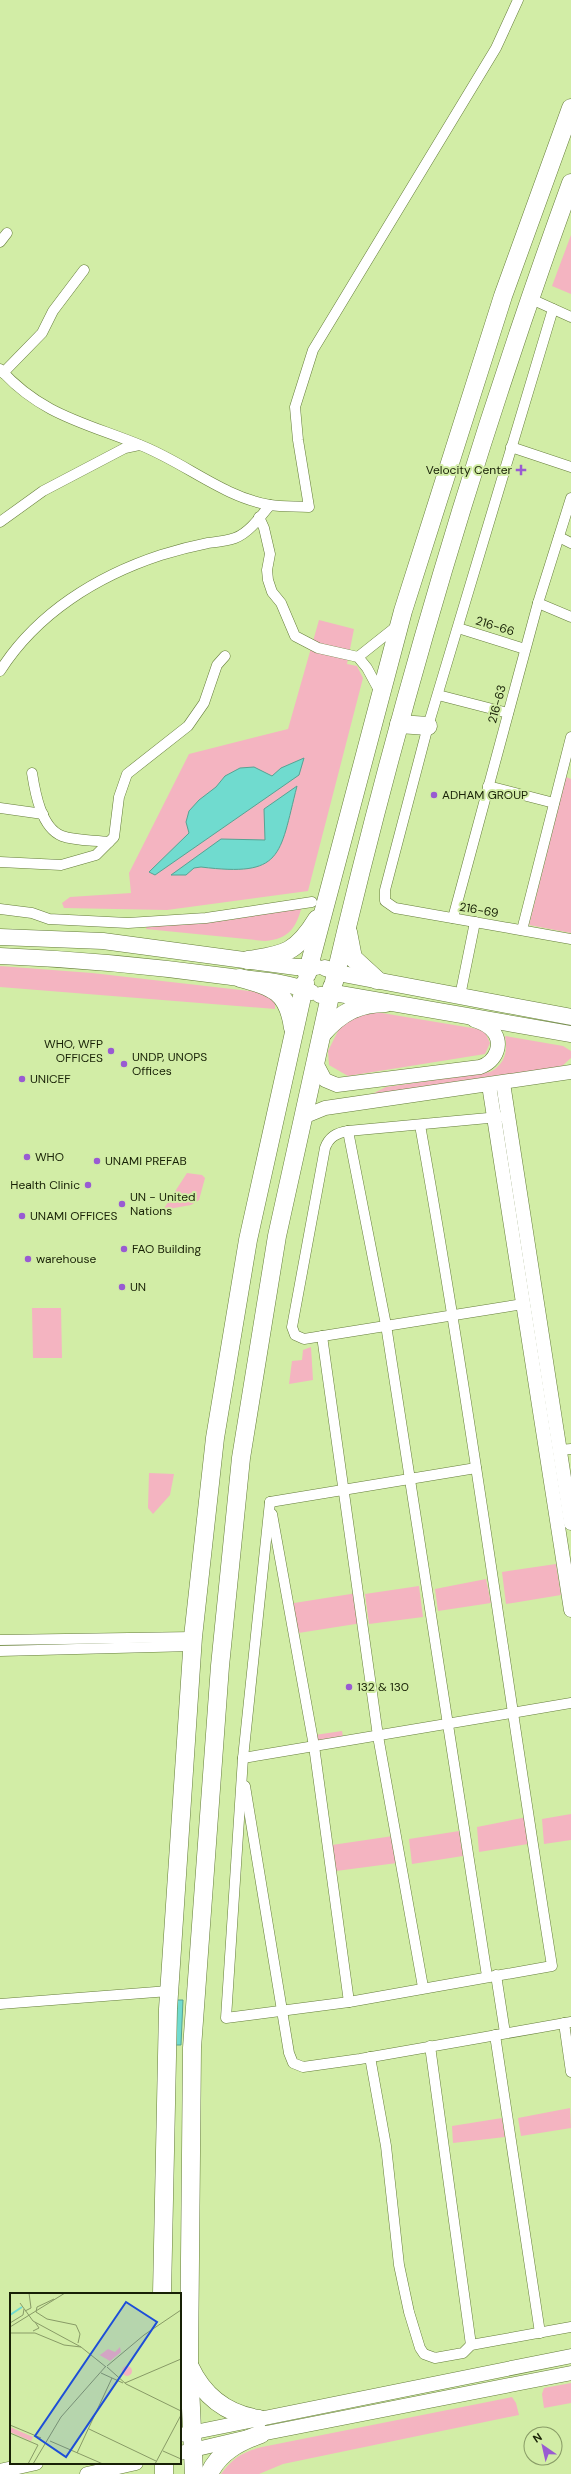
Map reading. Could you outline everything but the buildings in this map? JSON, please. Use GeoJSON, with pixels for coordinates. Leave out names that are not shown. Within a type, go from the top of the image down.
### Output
{"type":"FeatureCollection","features":[{"type":"Feature","properties":{"kind":"highway"},"geometry":{"type":"LineString","coordinates":[[248,960],[273,957],[295,948],[306,938],[319,902],[381,694],[400,624],[503,296],[571,108]]}},
{"type":"Feature","properties":{"kind":"highway"},"geometry":{"type":"LineString","coordinates":[[162,2293],[169,1991],[193,1642],[215,1438],[248,1240],[293,1037],[348,922],[399,724],[456,526],[529,298],[571,183]]}},
{"type":"Feature","properties":{"kind":"highway"},"geometry":{"type":"LineString","coordinates":[[399,724],[428,726]]}},
{"type":"Feature","properties":{"kind":"highway"},"geometry":{"type":"LineString","coordinates":[[194,2474],[186,2452],[189,2364],[192,2048],[220,1658],[241,1458],[277,1236],[321,1034],[319,902]]}},
{"type":"Feature","properties":{"kind":"highway"},"geometry":{"type":"LineString","coordinates":[[348,922],[348,941],[353,958],[372,979]]}},
{"type":"Feature","properties":{"kind":"highway"},"geometry":{"type":"LineString","coordinates":[[240,978],[267,985],[280,994],[286,1002],[291,1015],[293,1037]]}},
{"type":"Feature","properties":{"kind":"highway"},"geometry":{"type":"LineString","coordinates":[[321,1034],[334,1020],[353,1008],[372,1003],[386,1003]]}},
{"type":"Feature","properties":{"kind":"highway"},"geometry":{"type":"LineString","coordinates":[[189,2364],[199,2384],[214,2400],[260,2427],[243,2441],[227,2451],[213,2465],[209,2474]]}},
{"type":"Feature","properties":{"kind":"main road"},"geometry":{"type":"LineString","coordinates":[[0,937],[103,941],[248,960],[319,981],[363,998],[468,1018],[571,1034]]}},
{"type":"Feature","properties":{"kind":"main road"},"geometry":{"type":"LineString","coordinates":[[0,956],[148,966],[240,978],[319,981],[372,979],[571,1017]]}},
{"type":"Feature","properties":{"kind":"main road"},"geometry":{"type":"LineString","coordinates":[[363,998],[359,987],[372,979]]}},
{"type":"Feature","properties":{"kind":"street"},"geometry":{"type":"LineString","coordinates":[[84,270],[53,311],[42,333],[2,371],[40,404],[71,420],[140,445],[179,463],[206,480],[247,498],[270,505],[309,507],[298,440],[295,407],[313,350],[496,48],[518,0]]}},
{"type":"Feature","properties":{"kind":"street"},"geometry":{"type":"LineString","coordinates":[[0,242],[7,233]]}},
{"type":"Feature","properties":{"kind":"street"},"geometry":{"type":"LineString","coordinates":[[529,298],[571,317]]}},
{"type":"Feature","properties":{"kind":"street"},"geometry":{"type":"LineString","coordinates":[[428,726],[510,447],[553,309]]}},
{"type":"Feature","properties":{"kind":"street"},"geometry":{"type":"LineString","coordinates":[[1,519],[43,491],[97,461],[125,448],[140,445]]}},
{"type":"Feature","properties":{"kind":"street"},"geometry":{"type":"LineString","coordinates":[[510,447],[571,467]]}},
{"type":"Feature","properties":{"kind":"street","name":"216-63"},"geometry":{"type":"LineString","coordinates":[[453,918],[538,603],[571,498]]}},
{"type":"Feature","properties":{"kind":"street"},"geometry":{"type":"LineString","coordinates":[[0,671],[13,651],[38,625],[65,602],[90,586],[123,570],[161,555],[236,538],[270,505]]}},
{"type":"Feature","properties":{"kind":"street"},"geometry":{"type":"LineString","coordinates":[[259,517],[264,528],[270,554],[267,570],[268,580],[272,592],[281,603],[295,636],[318,648],[358,657],[367,668],[381,694]]}},
{"type":"Feature","properties":{"kind":"street"},"geometry":{"type":"LineString","coordinates":[[559,537],[571,542]]}},
{"type":"Feature","properties":{"kind":"street"},"geometry":{"type":"LineString","coordinates":[[538,603],[571,617]]}},
{"type":"Feature","properties":{"kind":"street"},"geometry":{"type":"LineString","coordinates":[[358,657],[375,646],[400,624]]}},
{"type":"Feature","properties":{"kind":"street","name":"216-66"},"geometry":{"type":"LineString","coordinates":[[458,628],[526,649]]}},
{"type":"Feature","properties":{"kind":"street"},"geometry":{"type":"LineString","coordinates":[[0,862],[61,865],[96,855],[114,836],[119,797],[127,774],[188,726],[204,703],[217,665],[225,656]]}},
{"type":"Feature","properties":{"kind":"street"},"geometry":{"type":"LineString","coordinates":[[438,694],[508,713]]}},
{"type":"Feature","properties":{"kind":"street","name":"216-69"},"geometry":{"type":"LineString","coordinates":[[428,726],[385,890],[386,901],[395,908],[571,939]]}},
{"type":"Feature","properties":{"kind":"street"},"geometry":{"type":"LineString","coordinates":[[522,930],[554,803],[567,766],[571,737]]}},
{"type":"Feature","properties":{"kind":"street"},"geometry":{"type":"LineString","coordinates":[[32,773],[37,804],[50,825],[61,836],[109,842]]}},
{"type":"Feature","properties":{"kind":"street"},"geometry":{"type":"LineString","coordinates":[[488,786],[554,803]]}},
{"type":"Feature","properties":{"kind":"street"},"geometry":{"type":"LineString","coordinates":[[0,808],[43,814]]}},
{"type":"Feature","properties":{"kind":"street"},"geometry":{"type":"LineString","coordinates":[[0,909],[32,913],[50,919],[128,923],[206,918],[319,902]]}},
{"type":"Feature","properties":{"kind":"street"},"geometry":{"type":"LineString","coordinates":[[460,996],[475,922]]}},
{"type":"Feature","properties":{"kind":"street"},"geometry":{"type":"LineString","coordinates":[[315,1061],[322,1077],[333,1085],[382,1080],[487,1064],[496,1052],[497,1037],[487,1025],[468,1018]]}},
{"type":"Feature","properties":{"kind":"street"},"geometry":{"type":"LineString","coordinates":[[303,1117],[325,1108],[366,1101],[504,1083],[571,1072]]}},
{"type":"Feature","properties":{"kind":"street"},"geometry":{"type":"LineString","coordinates":[[366,1101],[361,1095],[362,1090],[366,1086],[382,1080]]}},
{"type":"Feature","properties":{"kind":"street"},"geometry":{"type":"LineString","coordinates":[[504,1083],[535,1300],[550,1428],[562,1503],[571,1610]]}},
{"type":"Feature","properties":{"kind":"street"},"geometry":{"type":"LineString","coordinates":[[488,1085],[523,1304],[550,1428],[566,1456],[562,1503],[571,1523]]}},
{"type":"Feature","properties":{"kind":"street"},"geometry":{"type":"LineString","coordinates":[[508,1116],[348,1131],[334,1135],[325,1148],[292,1323],[293,1332],[299,1338],[322,1336],[523,1304]]}},
{"type":"Feature","properties":{"kind":"street"},"geometry":{"type":"LineString","coordinates":[[270,1502],[242,1769],[226,2018],[349,2002],[423,1987],[552,1966],[512,1713],[454,1314],[420,1125]]}},
{"type":"Feature","properties":{"kind":"street"},"geometry":{"type":"LineString","coordinates":[[348,1131],[386,1325],[448,1723],[492,1975],[540,2334]]}},
{"type":"Feature","properties":{"kind":"street"},"geometry":{"type":"LineString","coordinates":[[322,1336],[378,1736],[423,1987]]}},
{"type":"Feature","properties":{"kind":"street"},"geometry":{"type":"LineString","coordinates":[[270,1502],[476,1468]]}},
{"type":"Feature","properties":{"kind":"street"},"geometry":{"type":"LineString","coordinates":[[270,1502],[314,1746],[349,2002]]}},
{"type":"Feature","properties":{"kind":"street"},"geometry":{"type":"LineString","coordinates":[[0,1640],[193,1642]]}},
{"type":"Feature","properties":{"kind":"street"},"geometry":{"type":"LineString","coordinates":[[0,1650],[193,1642]]}},
{"type":"Feature","properties":{"kind":"street"},"geometry":{"type":"LineString","coordinates":[[243,1758],[571,1703]]}},
{"type":"Feature","properties":{"kind":"street"},"geometry":{"type":"LineString","coordinates":[[242,1769],[289,2053],[293,2063],[303,2066],[370,2057],[567,2022],[571,2072]]}},
{"type":"Feature","properties":{"kind":"street"},"geometry":{"type":"LineString","coordinates":[[0,2004],[169,1991]]}},
{"type":"Feature","properties":{"kind":"street"},"geometry":{"type":"LineString","coordinates":[[430,2046],[471,2345]]}},
{"type":"Feature","properties":{"kind":"street"},"geometry":{"type":"LineString","coordinates":[[370,2057],[386,2146],[399,2265],[409,2312],[420,2348],[424,2354],[435,2358],[463,2353],[471,2345],[540,2334],[571,2326]]}},
{"type":"Feature","properties":{"kind":"street"},"geometry":{"type":"LineString","coordinates":[[186,2452],[260,2427],[571,2356]]}},
{"type":"Feature","properties":{"kind":"street"},"geometry":{"type":"LineString","coordinates":[[186,2434],[260,2427],[571,2373]]}},
{"type":"Feature","properties":{"kind":"street"},"geometry":{"type":"LineString","coordinates":[[0,2471],[32,2464]]}},
{"type":"Feature","properties":{"kind":"street"},"geometry":{"type":"LineString","coordinates":[[87,2474],[132,2464]]}},
{"type":"Feature","properties":{"kind":"shaded area"},"geometry":{"type":"Polygon","coordinates":[[[571,235],[571,294],[552,286],[571,235]]]}},
{"type":"Feature","properties":{"kind":"shaded area"},"geometry":{"type":"Polygon","coordinates":[[[319,620],[354,629],[347,664],[357,666],[363,678],[308,891],[167,910],[64,908],[62,903],[70,897],[131,893],[129,873],[189,754],[288,729],[319,620]]]}},
{"type":"Feature","properties":{"kind":"shaded area"},"geometry":{"type":"Polygon","coordinates":[[[566,777],[571,779],[571,933],[529,925],[566,777]]]}},
{"type":"Feature","properties":{"kind":"shaded area"},"geometry":{"type":"Polygon","coordinates":[[[302,906],[297,920],[290,931],[286,935],[273,940],[265,941],[146,929],[148,923],[231,920],[278,908],[302,906]]]}},
{"type":"Feature","properties":{"kind":"shaded area"},"geometry":{"type":"Polygon","coordinates":[[[0,966],[92,973],[259,992],[275,1001],[275,1009],[0,987],[0,966]]]}},
{"type":"Feature","properties":{"kind":"shaded area"},"geometry":{"type":"Polygon","coordinates":[[[370,1011],[484,1030],[490,1043],[485,1054],[348,1076],[329,1065],[328,1051],[344,1019],[370,1011]]]}},
{"type":"Feature","properties":{"kind":"shaded area"},"geometry":{"type":"Polygon","coordinates":[[[505,1036],[563,1046],[571,1051],[571,1058],[561,1067],[368,1096],[386,1087],[490,1072],[499,1065],[504,1057],[506,1052],[505,1036]]]}},
{"type":"Feature","properties":{"kind":"shaded area"},"geometry":{"type":"Polygon","coordinates":[[[187,1173],[202,1175],[205,1178],[199,1200],[191,1205],[163,1210],[187,1173]]]}},
{"type":"Feature","properties":{"kind":"shaded area"},"geometry":{"type":"Polygon","coordinates":[[[32,1308],[61,1308],[62,1358],[33,1358],[32,1308]]]}},
{"type":"Feature","properties":{"kind":"shaded area"},"geometry":{"type":"Polygon","coordinates":[[[311,1347],[313,1380],[289,1384],[292,1361],[302,1360],[303,1350],[311,1347]]]}},
{"type":"Feature","properties":{"kind":"shaded area"},"geometry":{"type":"Polygon","coordinates":[[[149,1473],[174,1474],[170,1495],[153,1514],[148,1508],[149,1473]]]}},
{"type":"Feature","properties":{"kind":"shaded area"},"geometry":{"type":"Polygon","coordinates":[[[556,1564],[561,1595],[506,1604],[502,1572],[556,1564]]]}},
{"type":"Feature","properties":{"kind":"shaded area"},"geometry":{"type":"Polygon","coordinates":[[[486,1579],[491,1603],[438,1611],[435,1589],[486,1579]]]}},
{"type":"Feature","properties":{"kind":"shaded area"},"geometry":{"type":"Polygon","coordinates":[[[419,1586],[423,1617],[369,1624],[365,1594],[419,1586]]]}},
{"type":"Feature","properties":{"kind":"shaded area"},"geometry":{"type":"Polygon","coordinates":[[[357,1593],[362,1623],[292,1634],[288,1604],[357,1593]]]}},
{"type":"Feature","properties":{"kind":"shaded area"},"geometry":{"type":"Polygon","coordinates":[[[342,1731],[343,1737],[313,1743],[315,1735],[342,1731]]]}},
{"type":"Feature","properties":{"kind":"shaded area"},"geometry":{"type":"Polygon","coordinates":[[[571,1814],[571,1840],[544,1844],[542,1819],[571,1814]]]}},
{"type":"Feature","properties":{"kind":"shaded area"},"geometry":{"type":"Polygon","coordinates":[[[527,1817],[528,1844],[479,1852],[477,1827],[527,1817]]]}},
{"type":"Feature","properties":{"kind":"shaded area"},"geometry":{"type":"Polygon","coordinates":[[[459,1831],[463,1856],[412,1864],[409,1839],[459,1831]]]}},
{"type":"Feature","properties":{"kind":"shaded area"},"geometry":{"type":"Polygon","coordinates":[[[393,1836],[397,1863],[336,1871],[332,1845],[393,1836]]]}},
{"type":"Feature","properties":{"kind":"shaded area"},"geometry":{"type":"Polygon","coordinates":[[[570,2108],[571,2128],[521,2136],[518,2118],[570,2108]]]}},
{"type":"Feature","properties":{"kind":"shaded area"},"geometry":{"type":"Polygon","coordinates":[[[502,2118],[505,2137],[453,2143],[452,2126],[502,2118]]]}},
{"type":"Feature","properties":{"kind":"shaded area"},"geometry":{"type":"Polygon","coordinates":[[[571,2383],[571,2403],[544,2408],[542,2394],[544,2388],[571,2383]]]}},
{"type":"Feature","properties":{"kind":"shaded area"},"geometry":{"type":"Polygon","coordinates":[[[512,2397],[516,2403],[519,2415],[283,2464],[259,2474],[221,2474],[238,2456],[262,2447],[512,2397]]]}},
{"type":"Feature","properties":{"kind":"water"},"geometry":{"type":"Polygon","coordinates":[[[304,758],[299,775],[155,875],[149,872],[189,833],[186,822],[189,811],[199,800],[216,787],[225,776],[240,768],[254,767],[272,776],[281,768],[304,758]]]}},
{"type":"Feature","properties":{"kind":"water"},"geometry":{"type":"Polygon","coordinates":[[[297,786],[286,830],[273,857],[263,864],[248,869],[201,867],[194,868],[186,875],[171,875],[221,839],[265,840],[264,809],[297,786]]]}},
{"type":"Feature","properties":{"kind":"water"},"geometry":{"type":"Polygon","coordinates":[[[175,2000],[183,2000],[181,2045],[174,2045],[175,2000]]]}},
{"type":"Feature","properties":{"kind":"place","name":"Velocity Center"},"geometry":{"type":"Point","coordinates":[521,470]}},
{"type":"Feature","properties":{"kind":"place","name":"ADHAM GROUP"},"geometry":{"type":"Point","coordinates":[434,795]}},
{"type":"Feature","properties":{"kind":"place","name":"WHO, WFP OFFICES"},"geometry":{"type":"Point","coordinates":[111,1051]}},
{"type":"Feature","properties":{"kind":"place","name":"UNDP, UNOPS Offices"},"geometry":{"type":"Point","coordinates":[124,1064]}},
{"type":"Feature","properties":{"kind":"place","name":"UNICEF"},"geometry":{"type":"Point","coordinates":[22,1079]}},
{"type":"Feature","properties":{"kind":"place","name":"WHO"},"geometry":{"type":"Point","coordinates":[27,1157]}},
{"type":"Feature","properties":{"kind":"place","name":"UNAMI PREFAB"},"geometry":{"type":"Point","coordinates":[97,1161]}},
{"type":"Feature","properties":{"kind":"place","name":"Health Clinic"},"geometry":{"type":"Point","coordinates":[88,1185]}},
{"type":"Feature","properties":{"kind":"place","name":"UN - United Nations"},"geometry":{"type":"Point","coordinates":[122,1204]}},
{"type":"Feature","properties":{"kind":"place","name":"UNAMI OFFICES"},"geometry":{"type":"Point","coordinates":[22,1216]}},
{"type":"Feature","properties":{"kind":"place","name":"FAO Building"},"geometry":{"type":"Point","coordinates":[124,1249]}},
{"type":"Feature","properties":{"kind":"place","name":"warehouse"},"geometry":{"type":"Point","coordinates":[28,1259]}},
{"type":"Feature","properties":{"kind":"place","name":"UN"},"geometry":{"type":"Point","coordinates":[122,1287]}},
{"type":"Feature","properties":{"kind":"place","name":"132 & 130"},"geometry":{"type":"Point","coordinates":[349,1687]}}]}
